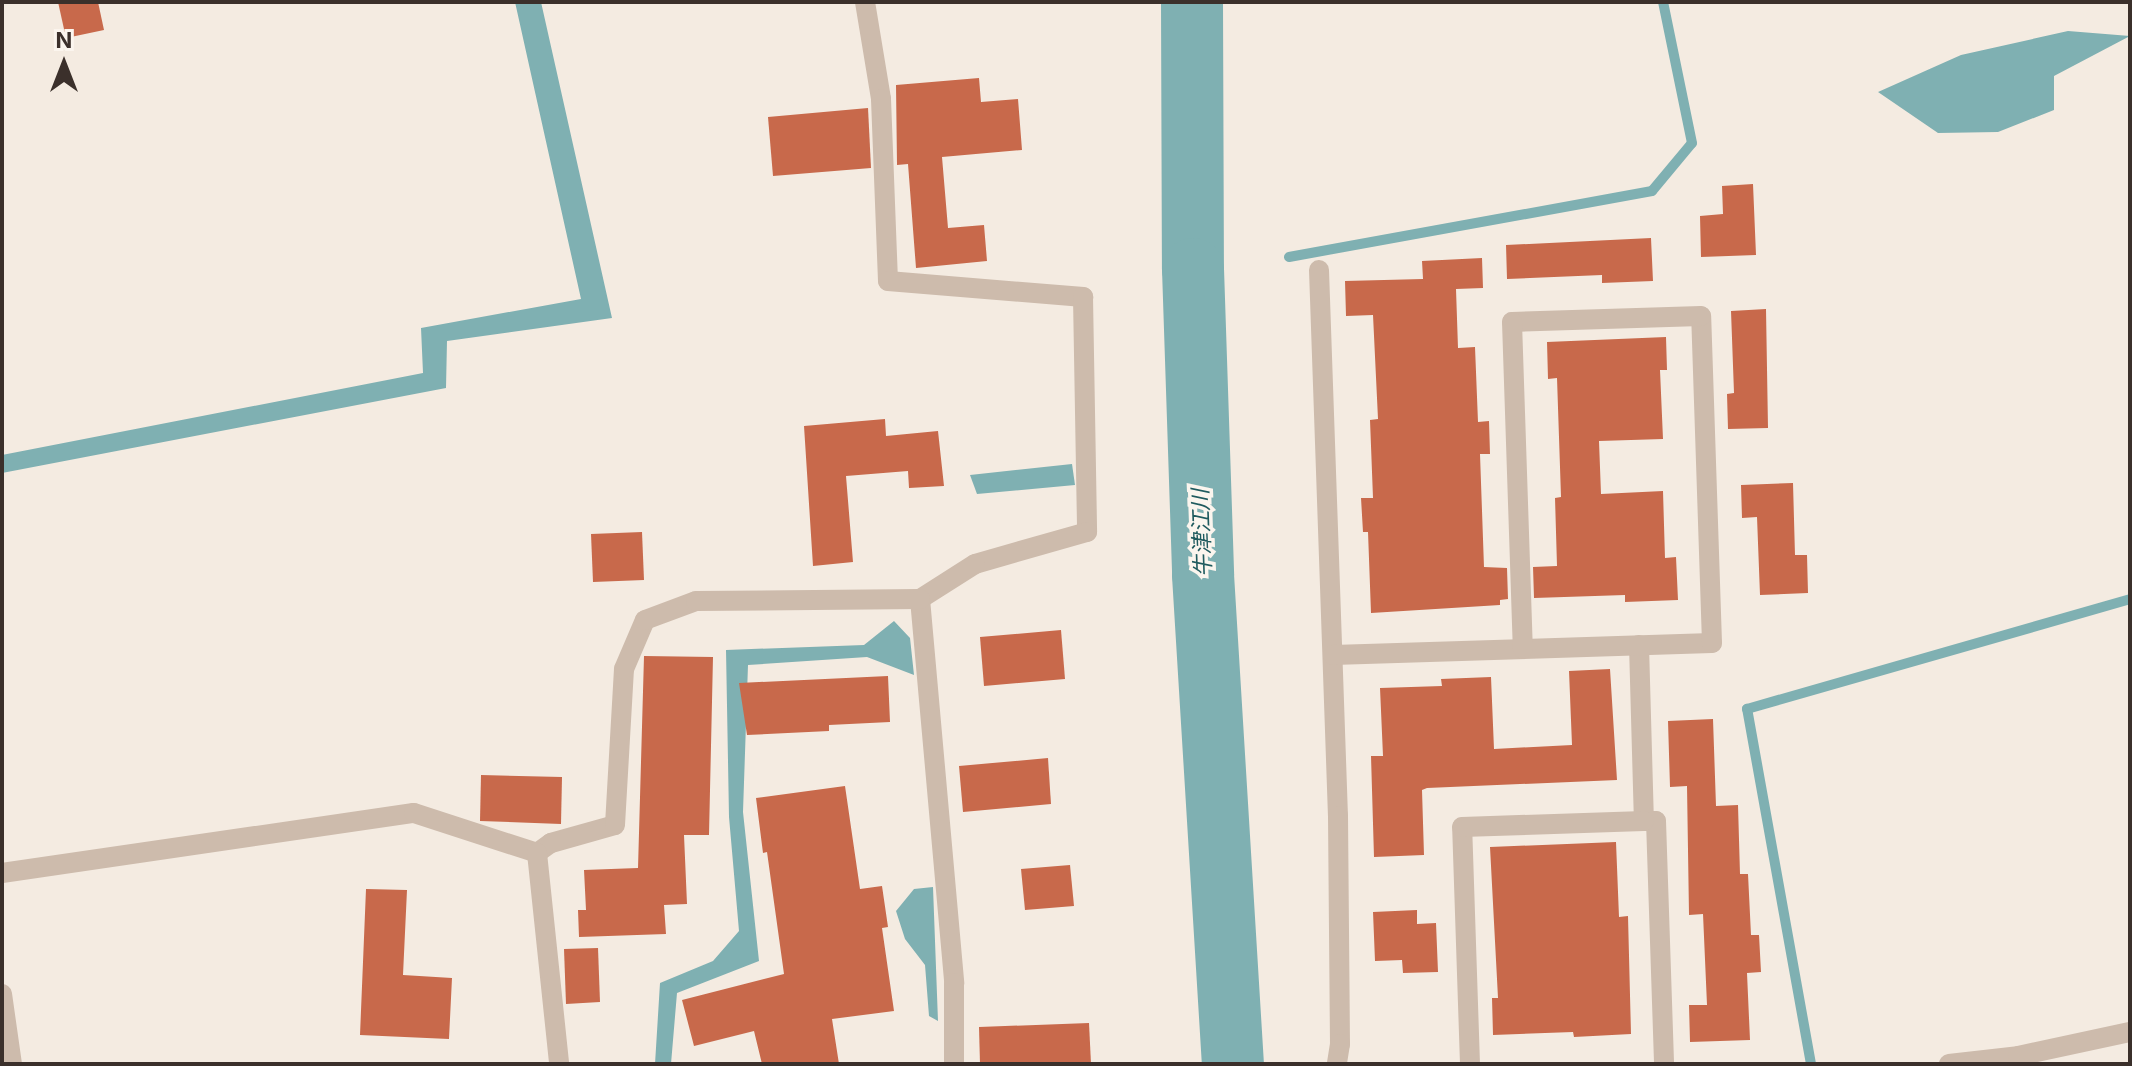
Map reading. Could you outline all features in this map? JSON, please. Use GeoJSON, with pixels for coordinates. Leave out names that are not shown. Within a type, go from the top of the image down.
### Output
{"type":"FeatureCollection","features":[{"type":"Feature","properties":{"kind":"street"},"geometry":{"type":"LineString","coordinates":[[537,853],[551,843],[615,825],[624,669],[645,620],[696,601],[920,599],[975,564],[1087,532],[1083,297],[888,281],[881,99],[865,2]]}},
{"type":"Feature","properties":{"kind":"street"},"geometry":{"type":"LineString","coordinates":[[1319,270],[1339,831],[1340,1044],[1337,1064]]}},
{"type":"Feature","properties":{"kind":"street"},"geometry":{"type":"LineString","coordinates":[[1333,655],[1523,649],[1639,645],[1712,643],[1701,316],[1512,322],[1523,649]]}},
{"type":"Feature","properties":{"kind":"street"},"geometry":{"type":"LineString","coordinates":[[920,599],[954,983],[954,1064]]}},
{"type":"Feature","properties":{"kind":"street"},"geometry":{"type":"LineString","coordinates":[[1639,645],[1644,821]]}},
{"type":"Feature","properties":{"kind":"street"},"geometry":{"type":"LineString","coordinates":[[2,873],[414,813],[537,853]]}},
{"type":"Feature","properties":{"kind":"street"},"geometry":{"type":"LineString","coordinates":[[1470,1064],[1462,827],[1644,821],[1656,821],[1664,1064]]}},
{"type":"Feature","properties":{"kind":"street"},"geometry":{"type":"LineString","coordinates":[[537,853],[559,1064]]}},
{"type":"Feature","properties":{"kind":"street"},"geometry":{"type":"LineString","coordinates":[[2,994],[9,1060]]}},
{"type":"Feature","properties":{"kind":"street"},"geometry":{"type":"LineString","coordinates":[[1949,1064],[2018,1056],[2130,1032]]}},
{"type":"Feature","properties":{"kind":"water"},"geometry":{"type":"Polygon","coordinates":[[[515,2],[541,2],[612,318],[447,341],[446,388],[2,473],[2,455],[423,373],[421,328],[581,299],[515,2]]]}},
{"type":"Feature","properties":{"kind":"water"},"geometry":{"type":"Polygon","coordinates":[[[2068,31],[2130,36],[2054,76],[2054,110],[1998,132],[1938,133],[1878,92],[1961,55],[2068,31]]]}},
{"type":"Feature","properties":{"kind":"water"},"geometry":{"type":"Polygon","coordinates":[[[1072,464],[1075,485],[977,494],[970,475],[1072,464]]]}},
{"type":"Feature","properties":{"kind":"water"},"geometry":{"type":"Polygon","coordinates":[[[894,621],[910,638],[914,675],[867,657],[748,665],[743,812],[759,961],[677,993],[671,1064],[655,1064],[660,983],[713,961],[739,931],[729,817],[726,650],[864,645],[894,621]]]}},
{"type":"Feature","properties":{"kind":"water"},"geometry":{"type":"Polygon","coordinates":[[[933,887],[938,1021],[929,1016],[925,965],[905,939],[896,911],[914,889],[933,887]]]}},
{"type":"Feature","properties":{"kind":"building"},"geometry":{"type":"Polygon","coordinates":[[[58,2],[98,2],[104,30],[66,38],[58,2]]]}},
{"type":"Feature","properties":{"kind":"building"},"geometry":{"type":"Polygon","coordinates":[[[979,78],[981,102],[1018,99],[1022,150],[942,157],[948,228],[984,225],[987,261],[916,268],[908,164],[897,165],[896,85],[979,78]]]}},
{"type":"Feature","properties":{"kind":"building"},"geometry":{"type":"Polygon","coordinates":[[[868,108],[871,168],[773,176],[768,117],[868,108]]]}},
{"type":"Feature","properties":{"kind":"building"},"geometry":{"type":"Polygon","coordinates":[[[1753,184],[1756,255],[1701,257],[1700,216],[1723,214],[1722,186],[1753,184]]]}},
{"type":"Feature","properties":{"kind":"building"},"geometry":{"type":"Polygon","coordinates":[[[1651,238],[1653,281],[1602,283],[1602,275],[1507,279],[1506,245],[1651,238]]]}},
{"type":"Feature","properties":{"kind":"building"},"geometry":{"type":"Polygon","coordinates":[[[1482,258],[1483,288],[1456,289],[1458,348],[1475,347],[1478,422],[1489,421],[1490,454],[1480,454],[1484,567],[1507,568],[1508,599],[1500,600],[1500,605],[1371,613],[1368,532],[1363,532],[1361,498],[1373,498],[1370,420],[1378,419],[1373,315],[1346,316],[1345,281],[1423,279],[1422,261],[1482,258]]]}},
{"type":"Feature","properties":{"kind":"building"},"geometry":{"type":"Polygon","coordinates":[[[1766,309],[1768,428],[1728,429],[1727,394],[1734,393],[1731,311],[1766,309]]]}},
{"type":"Feature","properties":{"kind":"building"},"geometry":{"type":"Polygon","coordinates":[[[1666,337],[1667,370],[1660,370],[1663,439],[1599,441],[1601,494],[1663,491],[1665,558],[1676,557],[1678,600],[1625,602],[1625,595],[1534,598],[1533,567],[1557,566],[1555,498],[1561,497],[1557,378],[1548,379],[1547,342],[1666,337]]]}},
{"type":"Feature","properties":{"kind":"building"},"geometry":{"type":"Polygon","coordinates":[[[885,419],[886,436],[938,431],[944,486],[909,488],[908,471],[846,476],[853,562],[813,566],[804,426],[885,419]]]}},
{"type":"Feature","properties":{"kind":"building"},"geometry":{"type":"Polygon","coordinates":[[[1793,483],[1795,555],[1807,555],[1808,593],[1760,595],[1757,517],[1742,518],[1741,485],[1793,483]]]}},
{"type":"Feature","properties":{"kind":"building"},"geometry":{"type":"Polygon","coordinates":[[[642,532],[644,580],[593,582],[591,534],[642,532]]]}},
{"type":"Feature","properties":{"kind":"building"},"geometry":{"type":"Polygon","coordinates":[[[1061,630],[1065,679],[984,686],[980,637],[1061,630]]]}},
{"type":"Feature","properties":{"kind":"building"},"geometry":{"type":"Polygon","coordinates":[[[644,656],[713,657],[709,835],[684,835],[687,904],[664,905],[666,934],[579,937],[578,910],[586,910],[584,870],[638,868],[644,656]]]}},
{"type":"Feature","properties":{"kind":"building"},"geometry":{"type":"Polygon","coordinates":[[[1610,669],[1617,780],[1427,788],[1422,790],[1424,855],[1374,857],[1371,756],[1383,756],[1380,688],[1442,686],[1441,679],[1491,677],[1494,749],[1572,745],[1569,671],[1610,669]]]}},
{"type":"Feature","properties":{"kind":"building"},"geometry":{"type":"Polygon","coordinates":[[[888,676],[890,722],[829,725],[829,731],[747,735],[739,683],[888,676]]]}},
{"type":"Feature","properties":{"kind":"building"},"geometry":{"type":"Polygon","coordinates":[[[1713,719],[1716,806],[1738,805],[1740,874],[1748,874],[1751,935],[1759,935],[1761,972],[1747,973],[1750,1040],[1690,1042],[1689,1005],[1707,1005],[1703,914],[1689,915],[1687,786],[1670,787],[1668,721],[1713,719]]]}},
{"type":"Feature","properties":{"kind":"building"},"geometry":{"type":"Polygon","coordinates":[[[1048,758],[1051,804],[963,812],[959,766],[1048,758]]]}},
{"type":"Feature","properties":{"kind":"building"},"geometry":{"type":"Polygon","coordinates":[[[481,775],[562,777],[561,824],[480,821],[481,775]]]}},
{"type":"Feature","properties":{"kind":"building"},"geometry":{"type":"Polygon","coordinates":[[[845,786],[860,889],[882,886],[888,927],[882,928],[894,1011],[832,1019],[839,1064],[762,1064],[754,1031],[694,1046],[682,1000],[784,974],[756,798],[845,786]]]}},
{"type":"Feature","properties":{"kind":"building"},"geometry":{"type":"Polygon","coordinates":[[[1616,842],[1619,917],[1628,916],[1631,1034],[1574,1037],[1573,1032],[1493,1035],[1492,998],[1498,998],[1490,847],[1616,842]]]}},
{"type":"Feature","properties":{"kind":"building"},"geometry":{"type":"Polygon","coordinates":[[[1070,865],[1074,906],[1025,910],[1021,869],[1070,865]]]}},
{"type":"Feature","properties":{"kind":"building"},"geometry":{"type":"Polygon","coordinates":[[[366,889],[407,890],[403,975],[452,978],[449,1039],[360,1035],[366,889]]]}},
{"type":"Feature","properties":{"kind":"building"},"geometry":{"type":"Polygon","coordinates":[[[1417,910],[1417,924],[1436,923],[1438,972],[1403,973],[1402,960],[1375,961],[1373,912],[1417,910]]]}},
{"type":"Feature","properties":{"kind":"building"},"geometry":{"type":"Polygon","coordinates":[[[598,948],[600,1002],[566,1004],[564,949],[598,948]]]}},
{"type":"Feature","properties":{"kind":"building"},"geometry":{"type":"Polygon","coordinates":[[[1089,1023],[1091,1064],[980,1064],[979,1027],[1089,1023]]]}},
{"type":"Feature","properties":{"kind":"waterway","name":"牛津江川"},"geometry":{"type":"LineString","coordinates":[[1192,2],[1193,269],[1203,575],[1233,1064]]}},
{"type":"Feature","properties":{"kind":"waterway"},"geometry":{"type":"LineString","coordinates":[[1289,257],[1652,191],[1692,143],[1663,2]]}},
{"type":"Feature","properties":{"kind":"waterway"},"geometry":{"type":"LineString","coordinates":[[1811,1064],[1747,709],[2130,599]]}}]}
